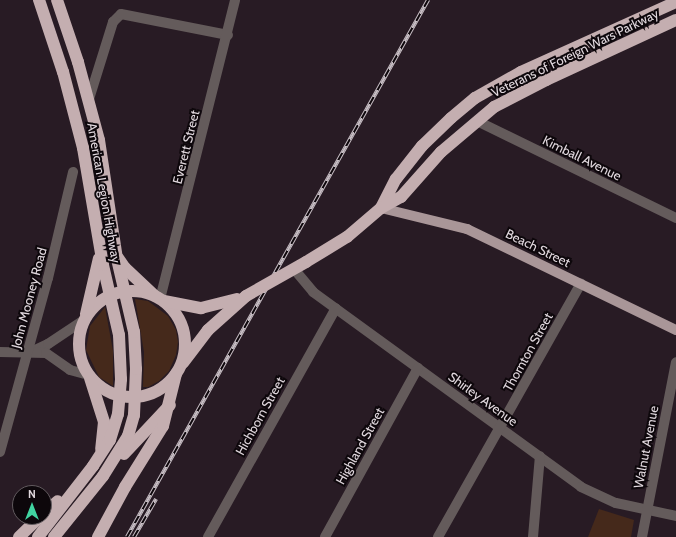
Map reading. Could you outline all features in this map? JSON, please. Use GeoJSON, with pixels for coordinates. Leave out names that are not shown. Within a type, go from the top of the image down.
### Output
{"type":"FeatureCollection","features":[{"type":"Feature","properties":{"kind":"highway","name":"American Legion Highway"},"geometry":{"type":"LineString","coordinates":[[39,0],[63,72],[80,133],[110,296],[121,347],[120,396],[114,430],[97,460]]}},
{"type":"Feature","properties":{"kind":"highway","name":"American Legion Highway"},"geometry":{"type":"LineString","coordinates":[[57,0],[89,99],[105,172],[115,251],[125,292],[135,346],[135,397],[128,436],[92,489]]}},
{"type":"Feature","properties":{"kind":"highway","name":"Veterans of Foreign Wars Parkway"},"geometry":{"type":"LineString","coordinates":[[381,208],[396,179],[422,146],[448,120],[475,98],[521,72],[676,2]]}},
{"type":"Feature","properties":{"kind":"highway","name":"Veterans of Foreign Wars Parkway"},"geometry":{"type":"LineString","coordinates":[[110,296],[125,292],[142,292],[160,299],[201,308],[246,296],[296,273],[306,262],[347,237],[381,208],[407,192],[441,152],[477,121],[514,96],[676,20]]}},
{"type":"Feature","properties":{"kind":"highway"},"geometry":{"type":"LineString","coordinates":[[38,537],[97,460],[102,445],[104,426],[89,376],[78,348],[98,268],[100,243]]}},
{"type":"Feature","properties":{"kind":"highway"},"geometry":{"type":"LineString","coordinates":[[98,537],[128,481],[161,431],[170,404],[177,372],[184,354],[183,332],[177,316],[125,268],[115,251]]}},
{"type":"Feature","properties":{"kind":"highway"},"geometry":{"type":"LineString","coordinates":[[85,319],[96,305],[110,296]]}},
{"type":"Feature","properties":{"kind":"highway","name":"Veterans of Foreign Wars Parkway"},"geometry":{"type":"LineString","coordinates":[[135,397],[159,390],[177,372],[208,330],[246,296]]}},
{"type":"Feature","properties":{"kind":"highway"},"geometry":{"type":"LineString","coordinates":[[89,376],[104,389],[120,396],[135,397]]}},
{"type":"Feature","properties":{"kind":"highway"},"geometry":{"type":"LineString","coordinates":[[54,537],[92,489],[170,404]]}},
{"type":"Feature","properties":{"kind":"highway"},"geometry":{"type":"LineString","coordinates":[[52,506],[84,477]]}},
{"type":"Feature","properties":{"kind":"highway"},"geometry":{"type":"LineString","coordinates":[[19,537],[32,525]]}},
{"type":"Feature","properties":{"kind":"main road","name":"Beach Street"},"geometry":{"type":"LineString","coordinates":[[381,208],[467,228],[676,330]]}},
{"type":"Feature","properties":{"kind":"street","name":"Everett Street"},"geometry":{"type":"LineString","coordinates":[[160,299],[228,36],[235,0]]}},
{"type":"Feature","properties":{"kind":"street"},"geometry":{"type":"LineString","coordinates":[[89,99],[113,22],[120,14],[228,36]]}},
{"type":"Feature","properties":{"kind":"street","name":"Kimball Avenue"},"geometry":{"type":"LineString","coordinates":[[477,121],[676,218]]}},
{"type":"Feature","properties":{"kind":"street","name":"John Mooney Road"},"geometry":{"type":"LineString","coordinates":[[0,452],[28,351],[73,172]]}},
{"type":"Feature","properties":{"kind":"street","name":"Shirley Avenue"},"geometry":{"type":"LineString","coordinates":[[296,273],[310,290],[595,495],[647,511],[676,516]]}},
{"type":"Feature","properties":{"kind":"street","name":"Thornton Street"},"geometry":{"type":"LineString","coordinates":[[438,537],[501,428],[581,283]]}},
{"type":"Feature","properties":{"kind":"street","name":"Hichborn Street"},"geometry":{"type":"LineString","coordinates":[[208,537],[336,308]]}},
{"type":"Feature","properties":{"kind":"street"},"geometry":{"type":"LineString","coordinates":[[28,351],[48,344],[85,319]]}},
{"type":"Feature","properties":{"kind":"street"},"geometry":{"type":"LineString","coordinates":[[0,352],[28,351],[48,354],[70,370],[89,376]]}},
{"type":"Feature","properties":{"kind":"street","name":"Walnut Avenue"},"geometry":{"type":"LineString","coordinates":[[642,537],[676,362]]}},
{"type":"Feature","properties":{"kind":"street","name":"Highland Street"},"geometry":{"type":"LineString","coordinates":[[324,537],[418,368]]}},
{"type":"Feature","properties":{"kind":"street"},"geometry":{"type":"LineString","coordinates":[[533,537],[540,456]]}},
{"type":"Feature","properties":{"kind":"shaded area"},"geometry":{"type":"Polygon","coordinates":[[[135,299],[148,301],[168,316],[176,330],[178,342],[176,355],[169,371],[159,381],[148,387],[143,387],[144,352],[135,299]]]}},
{"type":"Feature","properties":{"kind":"shaded area"},"geometry":{"type":"Polygon","coordinates":[[[105,307],[113,351],[113,386],[99,377],[86,350],[90,326],[105,307]]]}},
{"type":"Feature","properties":{"kind":"shaded area"},"geometry":{"type":"Polygon","coordinates":[[[599,509],[634,520],[631,537],[588,537],[599,509]]]}},
{"type":"Feature","properties":{"kind":"railway"},"geometry":{"type":"LineString","coordinates":[[127,537],[428,0]]}},
{"type":"Feature","properties":{"kind":"railway"},"geometry":{"type":"LineString","coordinates":[[134,537],[156,499]]}}]}
